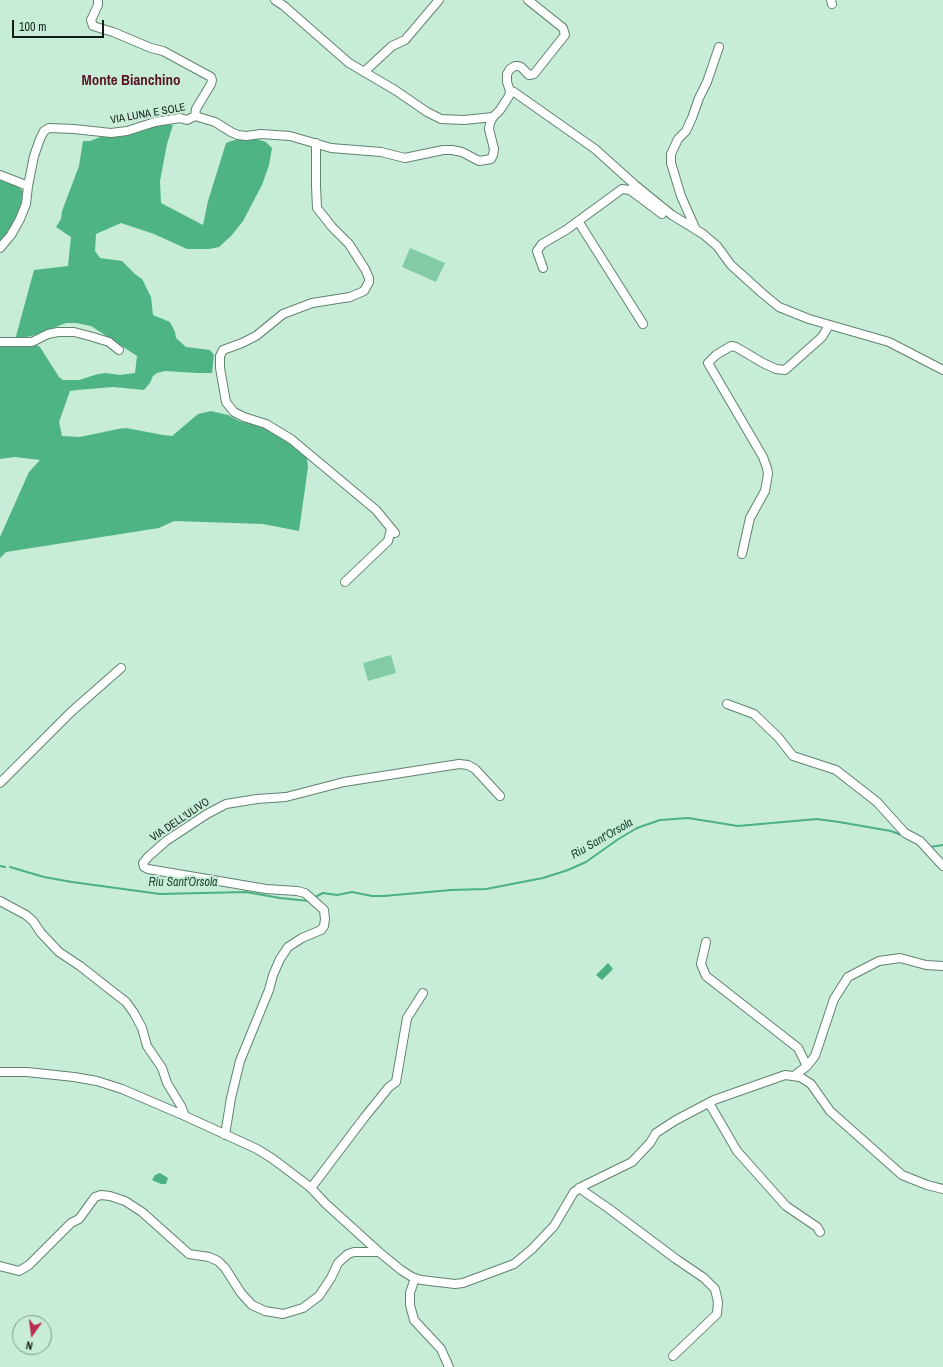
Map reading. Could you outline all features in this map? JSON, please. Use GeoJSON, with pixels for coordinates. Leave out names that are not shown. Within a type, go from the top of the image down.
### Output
{"type":"FeatureCollection","features":[{"type":"Feature","properties":{"kind":"street"},"geometry":{"type":"LineString","coordinates":[[98,0],[98,5],[91,20],[93,26],[113,32],[151,48],[163,51],[211,77],[211,84],[196,109],[195,116],[215,122],[238,135],[246,136],[261,134],[290,136],[331,148],[381,152],[406,158],[443,150],[452,150],[462,152],[474,160],[479,161],[487,161],[491,159],[494,149],[489,130],[490,123],[509,96],[510,92],[507,82],[507,74],[510,68],[518,66],[529,74],[534,74],[565,35],[563,28],[528,0]]}},
{"type":"Feature","properties":{"kind":"street"},"geometry":{"type":"LineString","coordinates":[[275,0],[284,6],[348,63],[395,90],[427,112],[442,119],[464,120],[493,117]]}},
{"type":"Feature","properties":{"kind":"street"},"geometry":{"type":"LineString","coordinates":[[364,72],[392,46],[405,40],[439,0]]}},
{"type":"Feature","properties":{"kind":"street"},"geometry":{"type":"LineString","coordinates":[[700,232],[681,196],[671,163],[671,154],[678,139],[686,131],[692,118],[699,98],[707,82],[719,47]]}},
{"type":"Feature","properties":{"kind":"street"},"geometry":{"type":"LineString","coordinates":[[510,92],[514,92],[599,151],[635,185],[672,215],[700,232],[717,246],[731,265],[779,306],[809,319],[889,342],[943,370]]}},
{"type":"Feature","properties":{"kind":"street","name":"VIA LUNA E SOLE"},"geometry":{"type":"LineString","coordinates":[[0,248],[11,235],[26,204],[34,156],[44,131],[49,128],[110,133],[155,122],[180,118],[187,120],[195,116]]}},
{"type":"Feature","properties":{"kind":"street"},"geometry":{"type":"LineString","coordinates":[[316,144],[317,208],[332,227],[349,244],[365,269],[369,282],[364,291],[350,297],[312,303],[283,314],[256,336],[223,350],[220,356],[220,368],[226,402],[234,412],[266,424],[291,439],[376,510],[394,531],[388,541],[344,582]]}},
{"type":"Feature","properties":{"kind":"street"},"geometry":{"type":"LineString","coordinates":[[0,175],[28,186]]}},
{"type":"Feature","properties":{"kind":"street"},"geometry":{"type":"LineString","coordinates":[[543,268],[537,251],[542,244],[578,221],[622,189],[630,190],[660,213],[697,235],[700,232]]}},
{"type":"Feature","properties":{"kind":"street"},"geometry":{"type":"LineString","coordinates":[[578,221],[643,324]]}},
{"type":"Feature","properties":{"kind":"street"},"geometry":{"type":"LineString","coordinates":[[742,554],[750,518],[765,491],[768,474],[767,468],[763,457],[708,363],[716,355],[731,346],[736,347],[776,369],[785,370],[822,337],[829,325]]}},
{"type":"Feature","properties":{"kind":"street"},"geometry":{"type":"LineString","coordinates":[[0,342],[32,342],[48,334],[58,332],[74,332],[93,336],[110,342],[119,350]]}},
{"type":"Feature","properties":{"kind":"street"},"geometry":{"type":"LineString","coordinates":[[0,783],[70,712],[121,668]]}},
{"type":"Feature","properties":{"kind":"street"},"geometry":{"type":"LineString","coordinates":[[727,704],[754,714],[778,737],[793,756],[836,770],[877,802],[905,833],[920,841],[943,866]]}},
{"type":"Feature","properties":{"kind":"street","name":"VIA DELL'ULIVO"},"geometry":{"type":"LineString","coordinates":[[225,1135],[240,1061],[280,959],[288,947],[302,938],[321,930],[324,926],[324,910],[305,894],[297,891],[266,889],[148,869],[144,867],[143,863],[166,841],[207,814],[226,804],[257,799],[286,797],[344,782],[459,764],[475,769],[500,796]]}},
{"type":"Feature","properties":{"kind":"street"},"geometry":{"type":"LineString","coordinates":[[0,901],[26,915],[33,921],[41,933],[59,952],[80,966],[126,1002],[142,1028],[147,1046],[162,1068],[167,1083],[181,1106],[185,1116]]}},
{"type":"Feature","properties":{"kind":"street"},"geometry":{"type":"LineString","coordinates":[[706,942],[701,964],[706,976],[798,1048],[807,1066]]}},
{"type":"Feature","properties":{"kind":"street"},"geometry":{"type":"LineString","coordinates":[[794,1076],[807,1066],[815,1056],[834,999],[848,977],[879,961],[900,958],[926,965],[943,966]]}},
{"type":"Feature","properties":{"kind":"street"},"geometry":{"type":"LineString","coordinates":[[311,1188],[364,1118],[389,1087],[396,1082],[407,1018],[423,993]]}},
{"type":"Feature","properties":{"kind":"street"},"geometry":{"type":"LineString","coordinates":[[0,1072],[27,1072],[97,1081],[122,1089],[257,1149],[273,1159],[311,1188],[379,1252],[401,1270],[415,1278],[427,1281],[455,1284],[463,1283],[514,1264],[532,1249],[554,1226],[574,1192],[579,1188],[632,1162],[650,1143],[656,1133],[676,1120],[709,1103],[785,1076],[800,1077],[811,1084],[830,1111],[902,1175],[926,1185],[943,1189]]}},
{"type":"Feature","properties":{"kind":"street"},"geometry":{"type":"LineString","coordinates":[[709,1103],[737,1151],[786,1206],[817,1227],[820,1232]]}},
{"type":"Feature","properties":{"kind":"street"},"geometry":{"type":"LineString","coordinates":[[579,1188],[704,1278],[715,1289],[718,1302],[717,1314],[673,1356]]}},
{"type":"Feature","properties":{"kind":"street"},"geometry":{"type":"LineString","coordinates":[[0,1266],[19,1271],[29,1265],[71,1223],[79,1219],[95,1197],[101,1195],[110,1196],[125,1201],[142,1212],[189,1254],[209,1257],[218,1261],[225,1268],[240,1293],[252,1305],[265,1312],[283,1314],[303,1308],[320,1296],[338,1263],[348,1254],[359,1252],[379,1252]]}},
{"type":"Feature","properties":{"kind":"street"},"geometry":{"type":"LineString","coordinates":[[415,1278],[410,1293],[410,1306],[414,1320],[440,1349],[449,1367]]}},
{"type":"Feature","properties":{"kind":"shaded area"},"geometry":{"type":"Polygon","coordinates":[[[150,124],[173,125],[167,144],[160,181],[161,203],[203,225],[208,201],[226,143],[246,136],[266,142],[272,148],[269,165],[262,185],[243,221],[232,235],[219,247],[209,249],[187,249],[154,234],[121,223],[96,234],[95,251],[100,258],[122,261],[142,279],[151,297],[153,315],[170,322],[176,338],[186,347],[210,350],[214,355],[212,373],[165,371],[157,373],[153,376],[150,383],[144,390],[113,387],[70,391],[59,422],[62,436],[80,437],[126,428],[172,436],[198,414],[211,411],[228,415],[239,421],[276,430],[306,451],[308,467],[299,531],[263,524],[174,521],[159,528],[6,552],[0,558],[0,537],[29,472],[40,460],[14,457],[0,459],[0,343],[29,347],[35,344],[40,347],[59,377],[63,380],[79,380],[106,373],[120,375],[135,373],[137,356],[91,326],[66,323],[35,335],[15,340],[34,270],[68,266],[71,237],[56,227],[61,219],[62,211],[79,166],[83,141],[90,141],[111,133],[150,124]]]}},
{"type":"Feature","properties":{"kind":"shaded area"},"geometry":{"type":"Polygon","coordinates":[[[0,178],[16,185],[24,192],[23,204],[14,224],[0,241],[0,178]]]}},
{"type":"Feature","properties":{"kind":"shaded area"},"geometry":{"type":"Polygon","coordinates":[[[410,248],[445,263],[436,282],[402,267],[410,248]]]}},
{"type":"Feature","properties":{"kind":"shaded area"},"geometry":{"type":"Polygon","coordinates":[[[391,655],[396,673],[368,681],[363,663],[391,655]]]}},
{"type":"Feature","properties":{"kind":"shaded area"},"geometry":{"type":"Polygon","coordinates":[[[608,963],[613,969],[602,980],[596,975],[608,963]]]}},
{"type":"Feature","properties":{"kind":"shaded area"},"geometry":{"type":"Polygon","coordinates":[[[160,1173],[168,1178],[166,1184],[161,1184],[152,1180],[155,1175],[160,1173]]]}},
{"type":"Feature","properties":{"kind":"waterway","name":"Riu Sant'Orsola"},"geometry":{"type":"LineString","coordinates":[[317,896],[323,893],[337,895],[352,892],[372,896],[384,896],[451,890],[486,889],[543,878],[568,870],[586,862],[637,828],[660,820],[688,818],[738,826],[817,819],[891,831],[904,836]]}},
{"type":"Feature","properties":{"kind":"waterway","name":"Riu Sant'Orsola"},"geometry":{"type":"LineString","coordinates":[[930,847],[943,845]]}},
{"type":"Feature","properties":{"kind":"waterway","name":"Riu Sant'Orsola"},"geometry":{"type":"LineString","coordinates":[[0,866],[5,867]]}},
{"type":"Feature","properties":{"kind":"waterway","name":"Riu Sant'Orsola"},"geometry":{"type":"LineString","coordinates":[[10,867],[44,877],[160,894],[246,892],[309,901]]}},
{"type":"Feature","properties":{"kind":"district","name":"Monte Bianchino"},"geometry":{"type":"Point","coordinates":[131,81]}}]}
